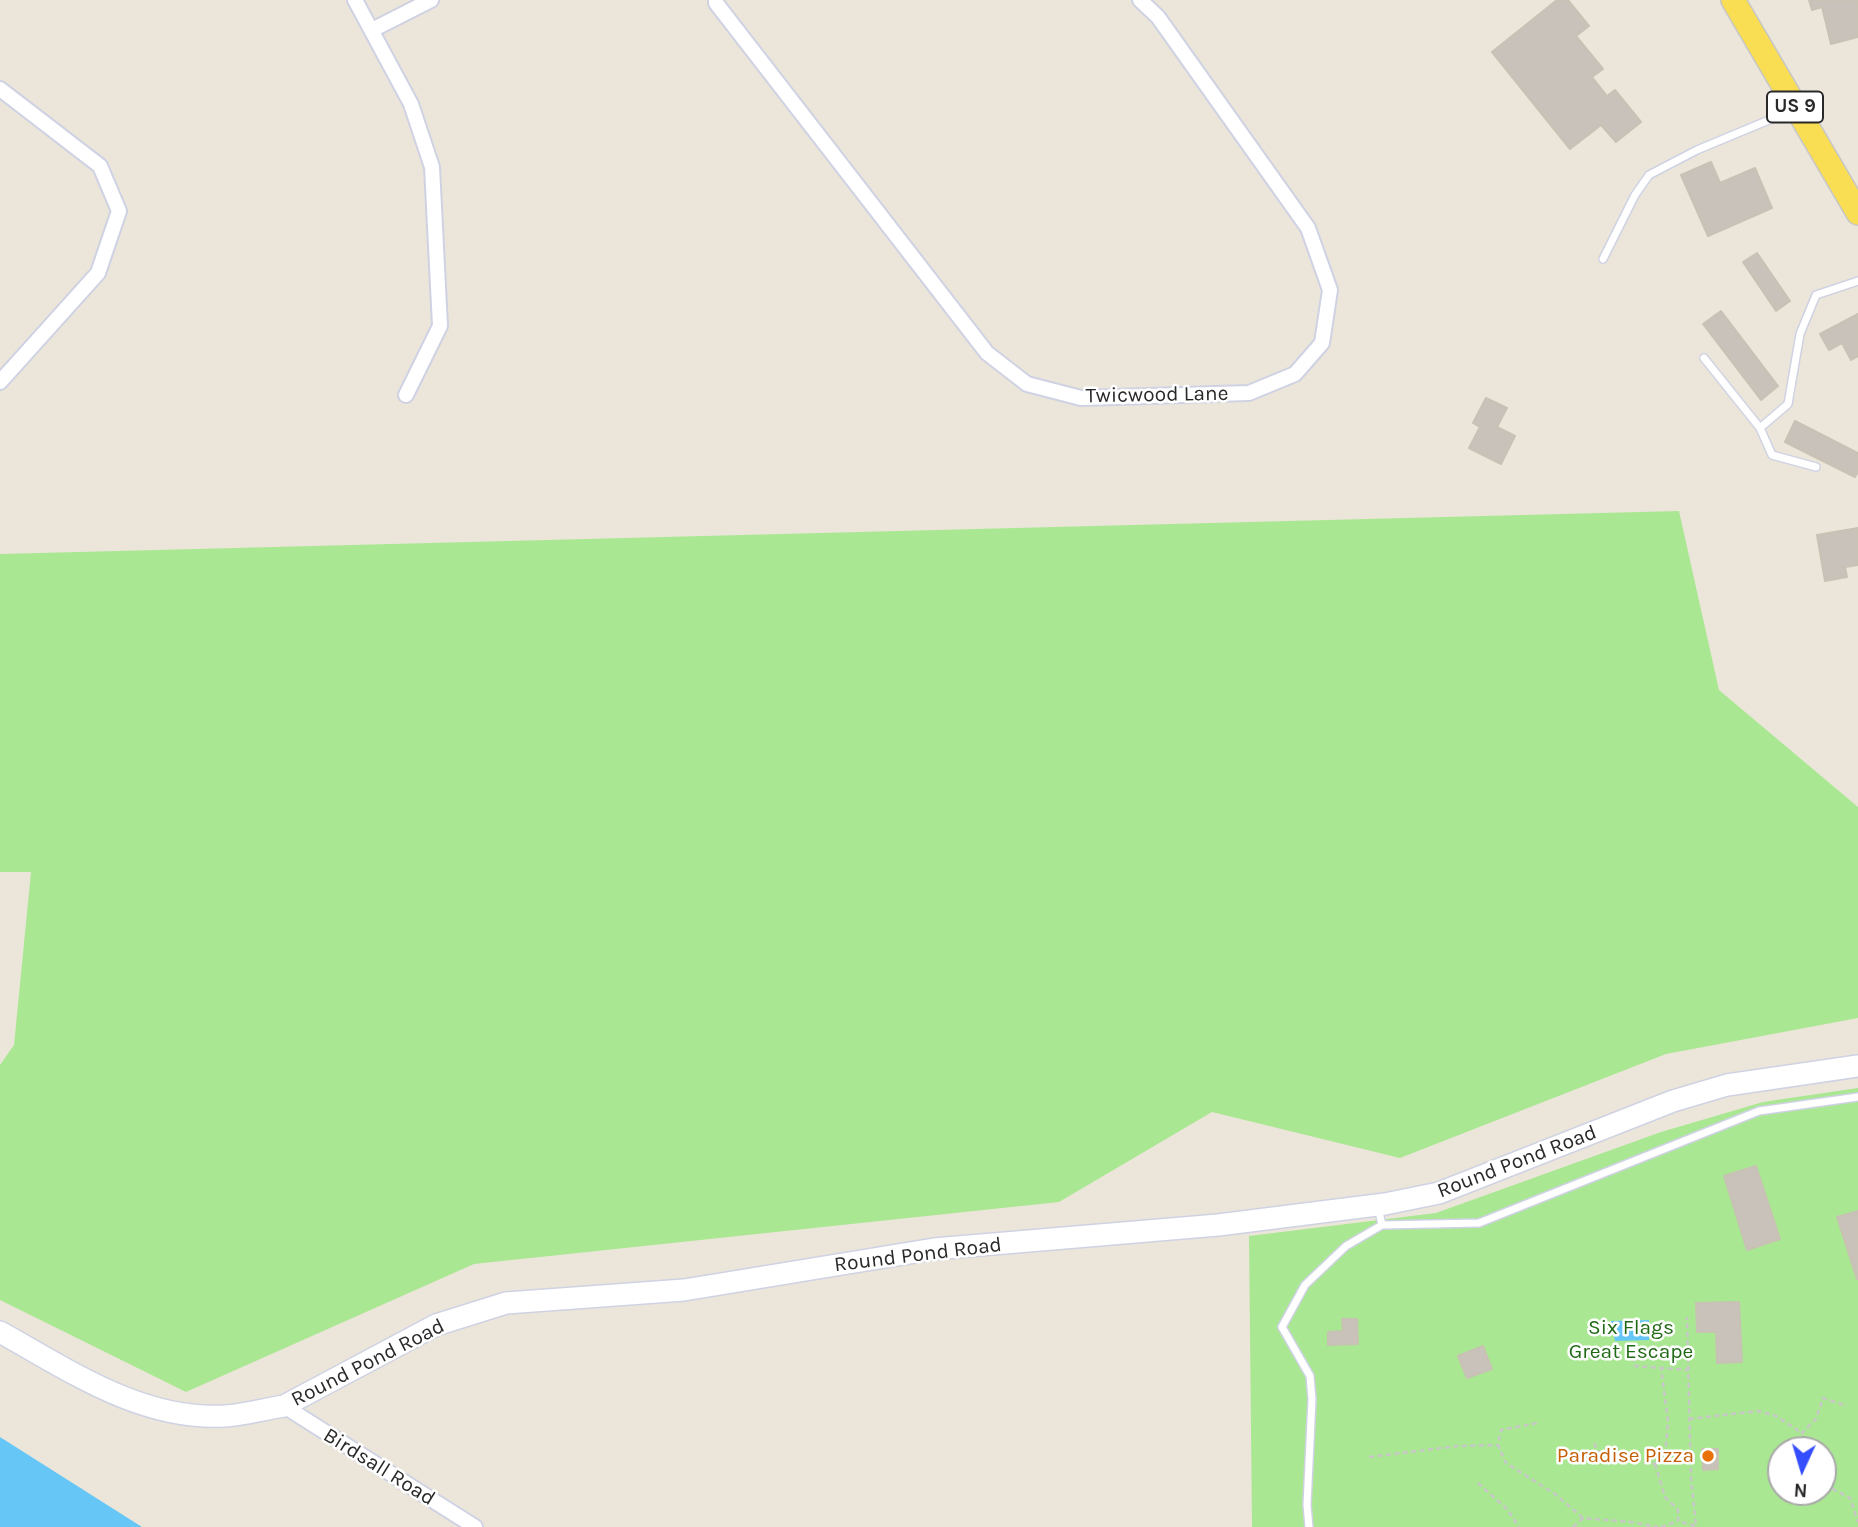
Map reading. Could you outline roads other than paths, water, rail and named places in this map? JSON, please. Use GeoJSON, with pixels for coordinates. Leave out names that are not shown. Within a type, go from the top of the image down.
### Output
{"type":"FeatureCollection","features":[{"type":"Feature","properties":{"kind":"main road","name":"US 9"},"geometry":{"type":"LineString","coordinates":[[1733,0],[1858,213]]}},
{"type":"Feature","properties":{"kind":"street"},"geometry":{"type":"LineString","coordinates":[[355,0],[411,104],[432,167],[440,326],[406,395]]}},
{"type":"Feature","properties":{"kind":"street"},"geometry":{"type":"LineString","coordinates":[[372,30],[431,0]]}},
{"type":"Feature","properties":{"kind":"street","name":"Twicwood Lane"},"geometry":{"type":"LineString","coordinates":[[716,0],[987,353],[1027,384],[1081,398],[1249,393],[1295,374],[1322,342],[1331,290],[1308,228],[1158,17],[1140,0]]}},
{"type":"Feature","properties":{"kind":"street"},"geometry":{"type":"LineString","coordinates":[[0,89],[100,166],[119,211],[98,273],[0,382]]}},
{"type":"Feature","properties":{"kind":"street","name":"Round Pond Road"},"geometry":{"type":"LineString","coordinates":[[0,1332],[98,1386],[133,1401],[184,1414],[224,1416],[284,1406],[436,1325],[506,1303],[684,1290],[934,1249],[1218,1225],[1380,1215],[1673,1101],[1727,1085],[1858,1066]]}},
{"type":"Feature","properties":{"kind":"street","name":"Birdsall Road"},"geometry":{"type":"LineString","coordinates":[[284,1406],[475,1527]]}},
{"type":"Feature","properties":{"kind":"lane"},"geometry":{"type":"LineString","coordinates":[[1603,259],[1634,195],[1649,175],[1697,150],[1797,109]]}},
{"type":"Feature","properties":{"kind":"lane"},"geometry":{"type":"LineString","coordinates":[[1760,428],[1788,404],[1800,334],[1816,295],[1858,281]]}},
{"type":"Feature","properties":{"kind":"lane"},"geometry":{"type":"LineString","coordinates":[[1704,358],[1760,428],[1772,456],[1815,467]]}},
{"type":"Feature","properties":{"kind":"lane"},"geometry":{"type":"LineString","coordinates":[[1309,1527],[1307,1505],[1312,1399],[1310,1376],[1282,1327],[1305,1285],[1380,1215],[1479,1223],[1759,1111],[1858,1097]]}},
{"type":"Feature","properties":{"kind":"water"},"geometry":{"type":"Polygon","coordinates":[[[1649,1320],[1649,1340],[1615,1341],[1611,1321],[1649,1320]]]}},
{"type":"Feature","properties":{"kind":"water"},"geometry":{"type":"Polygon","coordinates":[[[0,1437],[142,1527],[0,1527],[0,1437]]]}},
{"type":"Feature","properties":{"kind":"place","name":"Paradise Pizza"},"geometry":{"type":"Point","coordinates":[1708,1456]}},
{"type":"Feature","properties":{"kind":"park label","name":"Six Flags Great Escape"},"geometry":{"type":"Point","coordinates":[1631,1340]}}]}
